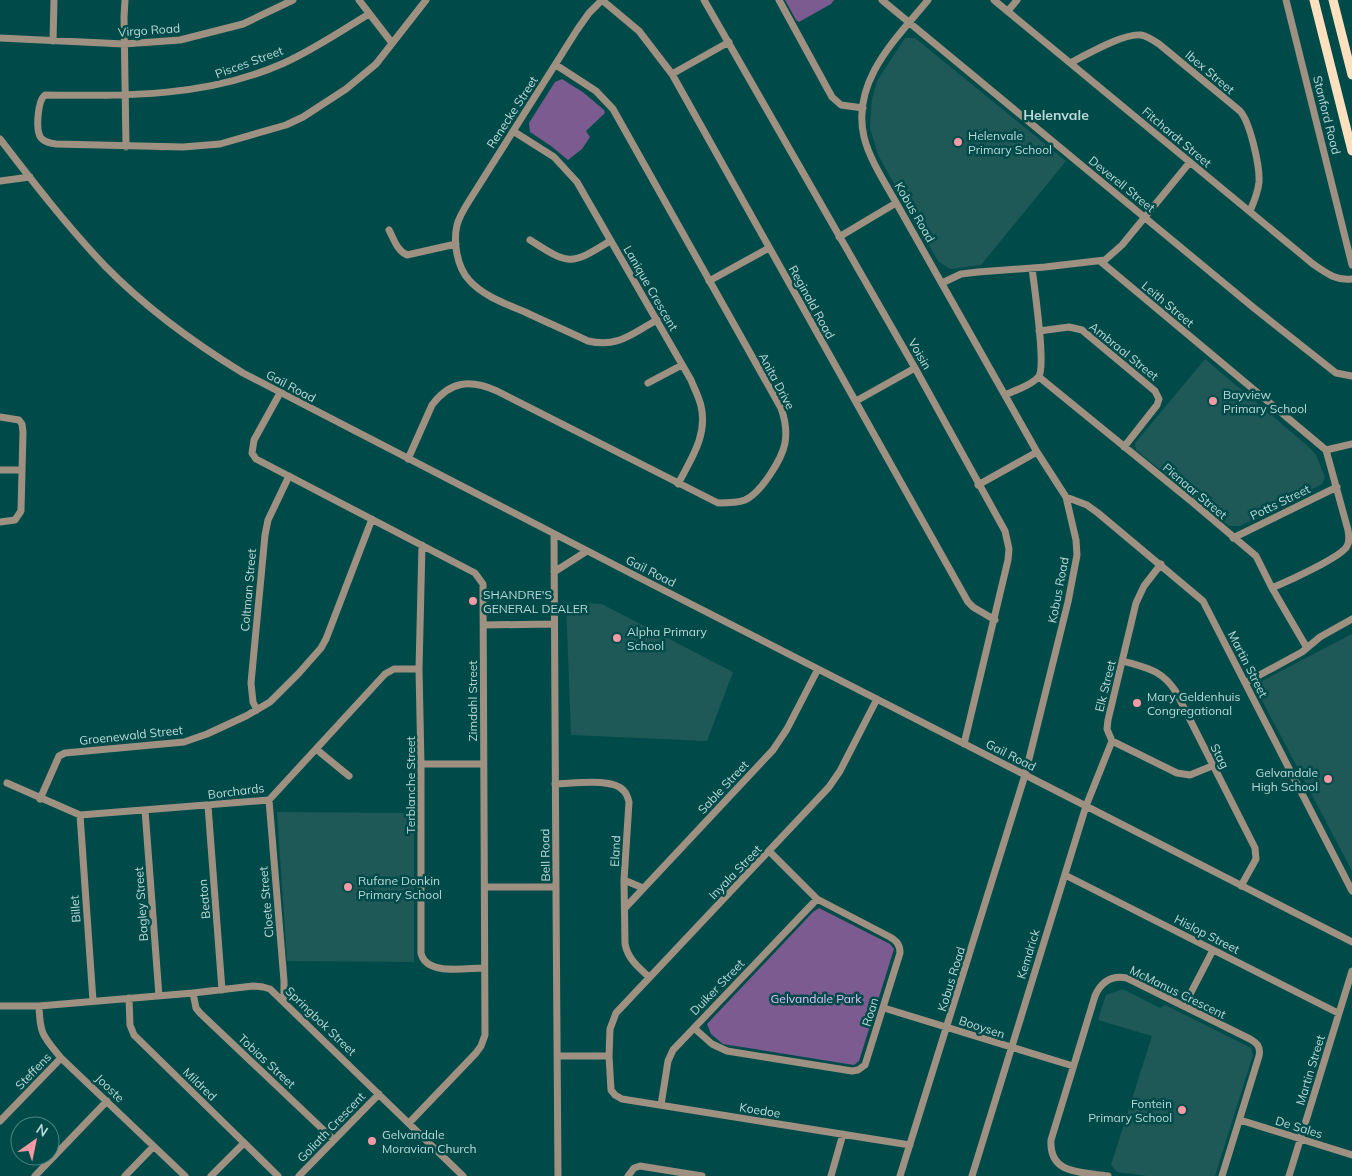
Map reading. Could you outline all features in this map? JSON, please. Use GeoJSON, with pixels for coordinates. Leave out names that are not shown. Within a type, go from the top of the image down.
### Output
{"type":"FeatureCollection","features":[{"type":"Feature","properties":{"kind":"main road","name":"Stanford Road"},"geometry":{"type":"LineString","coordinates":[[1314,0],[1352,151]]}},
{"type":"Feature","properties":{"kind":"main road"},"geometry":{"type":"LineString","coordinates":[[1333,0],[1352,75]]}},
{"type":"Feature","properties":{"kind":"street"},"geometry":{"type":"LineString","coordinates":[[53,41],[54,0]]}},
{"type":"Feature","properties":{"kind":"street"},"geometry":{"type":"LineString","coordinates":[[125,0],[126,147],[183,147],[220,144],[286,125],[314,110],[366,73],[376,64],[426,0]]}},
{"type":"Feature","properties":{"kind":"street","name":"Virgo Road"},"geometry":{"type":"LineString","coordinates":[[0,38],[124,44],[180,40],[244,24],[293,0]]}},
{"type":"Feature","properties":{"kind":"street"},"geometry":{"type":"LineString","coordinates":[[359,0],[392,43]]}},
{"type":"Feature","properties":{"kind":"street","name":"Renecke Street"},"geometry":{"type":"LineString","coordinates":[[602,0],[588,13],[460,218],[456,232],[459,262],[468,279],[479,290],[588,341],[612,344],[656,320]]}},
{"type":"Feature","properties":{"kind":"street","name":"Reginald Road"},"geometry":{"type":"LineString","coordinates":[[602,0],[640,31],[672,74],[968,602],[995,620]]}},
{"type":"Feature","properties":{"kind":"street","name":"Voisin"},"geometry":{"type":"LineString","coordinates":[[704,0],[915,368],[1005,531],[1009,549],[1008,560],[964,744]]}},
{"type":"Feature","properties":{"kind":"street"},"geometry":{"type":"LineString","coordinates":[[779,0],[784,12],[837,103],[863,108]]}},
{"type":"Feature","properties":{"kind":"street","name":"Deverell Street"},"geometry":{"type":"LineString","coordinates":[[882,0],[1336,373],[1352,376]]}},
{"type":"Feature","properties":{"kind":"street","name":"Kobus Road"},"geometry":{"type":"LineString","coordinates":[[900,1176],[1026,775],[1066,610],[1075,566],[1076,540],[1066,497],[1037,452],[869,152],[863,128],[863,108],[869,80],[875,68],[928,0]]}},
{"type":"Feature","properties":{"kind":"street","name":"Fitchardt Street"},"geometry":{"type":"LineString","coordinates":[[994,0],[1331,276],[1339,279],[1352,279]]}},
{"type":"Feature","properties":{"kind":"street"},"geometry":{"type":"LineString","coordinates":[[1008,12],[1017,0]]}},
{"type":"Feature","properties":{"kind":"street","name":"Stanford Road"},"geometry":{"type":"LineString","coordinates":[[1286,0],[1352,265]]}},
{"type":"Feature","properties":{"kind":"street","name":"Pisces Street"},"geometry":{"type":"LineString","coordinates":[[126,147],[48,143],[41,138],[38,126],[40,101],[45,95],[125,96],[214,87],[240,80],[290,60],[369,14]]}},
{"type":"Feature","properties":{"kind":"street","name":"Ibex Street"},"geometry":{"type":"LineString","coordinates":[[1070,63],[1097,49],[1132,36],[1145,36],[1159,44],[1244,115],[1248,123],[1259,172],[1256,196],[1250,211]]}},
{"type":"Feature","properties":{"kind":"street"},"geometry":{"type":"LineString","coordinates":[[672,74],[729,42]]}},
{"type":"Feature","properties":{"kind":"street","name":"Anita Drive"},"geometry":{"type":"LineString","coordinates":[[408,459],[432,405],[454,386],[473,383],[485,385],[496,390],[718,503],[737,502],[747,499],[768,477],[779,461],[785,442],[785,420],[781,408],[613,109],[596,92],[556,65]]}},
{"type":"Feature","properties":{"kind":"street","name":"Lanique Crescent"},"geometry":{"type":"LineString","coordinates":[[513,131],[554,157],[578,182],[691,380],[701,405],[703,418],[701,438],[678,484]]}},
{"type":"Feature","properties":{"kind":"street","name":"Gail Road"},"geometry":{"type":"LineString","coordinates":[[0,139],[104,265],[172,324],[218,358],[280,393],[587,551],[1241,886],[1350,938]]}},
{"type":"Feature","properties":{"kind":"street"},"geometry":{"type":"LineString","coordinates":[[942,283],[961,274],[1100,261],[1109,258],[1190,162]]}},
{"type":"Feature","properties":{"kind":"street"},"geometry":{"type":"LineString","coordinates":[[0,181],[30,177]]}},
{"type":"Feature","properties":{"kind":"street"},"geometry":{"type":"LineString","coordinates":[[839,237],[896,203]]}},
{"type":"Feature","properties":{"kind":"street"},"geometry":{"type":"LineString","coordinates":[[389,230],[398,248],[407,255],[456,244]]}},
{"type":"Feature","properties":{"kind":"street"},"geometry":{"type":"LineString","coordinates":[[530,240],[550,253],[571,260],[588,255],[610,241]]}},
{"type":"Feature","properties":{"kind":"street"},"geometry":{"type":"LineString","coordinates":[[709,282],[769,248]]}},
{"type":"Feature","properties":{"kind":"street","name":"Leith Street"},"geometry":{"type":"LineString","coordinates":[[1100,261],[1326,450]]}},
{"type":"Feature","properties":{"kind":"street"},"geometry":{"type":"LineString","coordinates":[[1005,395],[1038,377],[1041,370],[1042,357],[1032,268]]}},
{"type":"Feature","properties":{"kind":"street","name":"Ambraal Street"},"geometry":{"type":"LineString","coordinates":[[1039,330],[1069,327],[1082,330],[1155,390],[1159,399],[1157,405],[1124,447]]}},
{"type":"Feature","properties":{"kind":"street"},"geometry":{"type":"LineString","coordinates":[[648,383],[682,365]]}},
{"type":"Feature","properties":{"kind":"street"},"geometry":{"type":"LineString","coordinates":[[856,401],[915,368]]}},
{"type":"Feature","properties":{"kind":"street","name":"Pienaar Street"},"geometry":{"type":"LineString","coordinates":[[1038,377],[1256,556],[1272,588],[1307,648]]}},
{"type":"Feature","properties":{"kind":"street","name":"Zimdahl Street"},"geometry":{"type":"LineString","coordinates":[[280,393],[254,440],[252,453],[256,459],[475,573],[483,584],[485,1035],[481,1046],[408,1123]]}},
{"type":"Feature","properties":{"kind":"street"},"geometry":{"type":"LineString","coordinates":[[0,417],[19,420],[22,424],[21,511],[16,520],[0,522]]}},
{"type":"Feature","properties":{"kind":"street"},"geometry":{"type":"LineString","coordinates":[[1272,588],[1330,559],[1346,548],[1349,538],[1326,450],[1352,444]]}},
{"type":"Feature","properties":{"kind":"street"},"geometry":{"type":"LineString","coordinates":[[978,485],[1037,452]]}},
{"type":"Feature","properties":{"kind":"street"},"geometry":{"type":"LineString","coordinates":[[0,470],[22,470]]}},
{"type":"Feature","properties":{"kind":"street","name":"Coltman Street"},"geometry":{"type":"LineString","coordinates":[[257,710],[251,693],[251,683],[265,534],[268,520],[289,476]]}},
{"type":"Feature","properties":{"kind":"street","name":"Potts Street"},"geometry":{"type":"LineString","coordinates":[[1233,538],[1337,487]]}},
{"type":"Feature","properties":{"kind":"street","name":"Martin Street"},"geometry":{"type":"LineString","coordinates":[[1066,497],[1092,508],[1203,600],[1352,891]]}},
{"type":"Feature","properties":{"kind":"street","name":"Groenewald Street"},"geometry":{"type":"LineString","coordinates":[[40,799],[59,756],[65,753],[184,742],[207,734],[270,702],[321,648],[332,627],[372,519]]}},
{"type":"Feature","properties":{"kind":"street","name":"Bell Road"},"geometry":{"type":"LineString","coordinates":[[554,534],[553,624],[558,1176]]}},
{"type":"Feature","properties":{"kind":"street","name":"Terblanche Street"},"geometry":{"type":"LineString","coordinates":[[422,545],[419,669],[422,958],[427,964],[436,968],[484,968]]}},
{"type":"Feature","properties":{"kind":"street"},"geometry":{"type":"LineString","coordinates":[[554,572],[587,551]]}},
{"type":"Feature","properties":{"kind":"street","name":"Elk Street"},"geometry":{"type":"LineString","coordinates":[[1112,740],[1107,729],[1108,720],[1139,597],[1160,564]]}},
{"type":"Feature","properties":{"kind":"street"},"geometry":{"type":"LineString","coordinates":[[1245,683],[1307,648],[1320,637],[1352,619]]}},
{"type":"Feature","properties":{"kind":"street"},"geometry":{"type":"LineString","coordinates":[[484,625],[553,624]]}},
{"type":"Feature","properties":{"kind":"street","name":"Stag"},"geometry":{"type":"LineString","coordinates":[[1123,661],[1151,669],[1165,677],[1170,684],[1256,852],[1254,863],[1241,886]]}},
{"type":"Feature","properties":{"kind":"street","name":"Borchards"},"geometry":{"type":"LineString","coordinates":[[7,783],[80,815],[269,800],[385,674],[394,669],[419,669]]}},
{"type":"Feature","properties":{"kind":"street","name":"Sable Street"},"geometry":{"type":"LineString","coordinates":[[625,908],[763,761],[779,741],[818,669]]}},
{"type":"Feature","properties":{"kind":"street","name":"Inyala Street"},"geometry":{"type":"LineString","coordinates":[[611,1090],[610,1025],[614,1017],[649,977],[821,797],[836,778],[877,699]]}},
{"type":"Feature","properties":{"kind":"street"},"geometry":{"type":"LineString","coordinates":[[1112,740],[1177,773],[1190,775],[1212,766]]}},
{"type":"Feature","properties":{"kind":"street","name":"Kemdrick"},"geometry":{"type":"LineString","coordinates":[[972,1176],[1086,806],[1112,740]]}},
{"type":"Feature","properties":{"kind":"street"},"geometry":{"type":"LineString","coordinates":[[316,749],[349,776]]}},
{"type":"Feature","properties":{"kind":"street"},"geometry":{"type":"LineString","coordinates":[[421,764],[484,764]]}},
{"type":"Feature","properties":{"kind":"street","name":"Eland"},"geometry":{"type":"LineString","coordinates":[[555,784],[604,782],[614,784],[625,791],[629,802],[624,880],[626,950],[632,961],[649,977]]}},
{"type":"Feature","properties":{"kind":"street","name":"Cloete Street"},"geometry":{"type":"LineString","coordinates":[[269,800],[284,1001]]}},
{"type":"Feature","properties":{"kind":"street","name":"Beaton"},"geometry":{"type":"LineString","coordinates":[[208,806],[222,990]]}},
{"type":"Feature","properties":{"kind":"street","name":"Bagley Street"},"geometry":{"type":"LineString","coordinates":[[145,810],[159,996]]}},
{"type":"Feature","properties":{"kind":"street","name":"Billet"},"geometry":{"type":"LineString","coordinates":[[80,815],[93,1001]]}},
{"type":"Feature","properties":{"kind":"street","name":"Roan"},"geometry":{"type":"LineString","coordinates":[[694,1028],[712,1044],[727,1051],[852,1071],[858,1070],[865,1065],[900,953],[897,942],[818,899],[770,852]]}},
{"type":"Feature","properties":{"kind":"street","name":"Hislop Street"},"geometry":{"type":"LineString","coordinates":[[1065,875],[1338,1013]]}},
{"type":"Feature","properties":{"kind":"street"},"geometry":{"type":"LineString","coordinates":[[624,880],[643,888]]}},
{"type":"Feature","properties":{"kind":"street"},"geometry":{"type":"LineString","coordinates":[[485,887],[556,887]]}},
{"type":"Feature","properties":{"kind":"street","name":"Duiker Street"},"geometry":{"type":"LineString","coordinates":[[661,1106],[670,1056],[694,1028],[818,899]]}},
{"type":"Feature","properties":{"kind":"street"},"geometry":{"type":"LineString","coordinates":[[1184,1006],[1214,950]]}},
{"type":"Feature","properties":{"kind":"street","name":"Martin Street"},"geometry":{"type":"LineString","coordinates":[[1289,1176],[1352,970]]}},
{"type":"Feature","properties":{"kind":"street","name":"McManus Crescent"},"geometry":{"type":"LineString","coordinates":[[1108,1176],[1071,1170],[1057,1164],[1053,1158],[1051,1140],[1095,996],[1098,989],[1106,981],[1116,976],[1127,978],[1184,1006],[1250,1039],[1259,1047],[1259,1056],[1222,1176]]}},
{"type":"Feature","properties":{"kind":"street","name":"Springbok Street"},"geometry":{"type":"LineString","coordinates":[[0,1006],[39,1006],[222,990],[263,987],[270,989],[464,1176]]}},
{"type":"Feature","properties":{"kind":"street","name":"Tobias Street"},"geometry":{"type":"LineString","coordinates":[[193,993],[196,1008],[200,1013],[334,1140]]}},
{"type":"Feature","properties":{"kind":"street","name":"Mildred"},"geometry":{"type":"LineString","coordinates":[[129,998],[130,1025],[134,1035],[278,1176]]}},
{"type":"Feature","properties":{"kind":"street","name":"Jooste"},"geometry":{"type":"LineString","coordinates":[[39,1006],[41,1030],[44,1038],[61,1058],[185,1176]]}},
{"type":"Feature","properties":{"kind":"street","name":"Booysen"},"geometry":{"type":"LineString","coordinates":[[884,1008],[1073,1066]]}},
{"type":"Feature","properties":{"kind":"street"},"geometry":{"type":"LineString","coordinates":[[558,1056],[609,1056]]}},
{"type":"Feature","properties":{"kind":"street","name":"Steffens"},"geometry":{"type":"LineString","coordinates":[[0,1121],[61,1058]]}},
{"type":"Feature","properties":{"kind":"street","name":"Koedoe"},"geometry":{"type":"LineString","coordinates":[[611,1090],[619,1099],[910,1145]]}},
{"type":"Feature","properties":{"kind":"street","name":"Goliath Crescent"},"geometry":{"type":"LineString","coordinates":[[299,1176],[379,1094]]}},
{"type":"Feature","properties":{"kind":"street"},"geometry":{"type":"LineString","coordinates":[[35,1176],[107,1101]]}},
{"type":"Feature","properties":{"kind":"street","name":"De Sales"},"geometry":{"type":"LineString","coordinates":[[1240,1120],[1352,1155]]}},
{"type":"Feature","properties":{"kind":"street"},"geometry":{"type":"LineString","coordinates":[[831,1176],[843,1134]]}},
{"type":"Feature","properties":{"kind":"street"},"geometry":{"type":"LineString","coordinates":[[211,1176],[244,1143]]}},
{"type":"Feature","properties":{"kind":"street"},"geometry":{"type":"LineString","coordinates":[[125,1176],[153,1147]]}},
{"type":"Feature","properties":{"kind":"street"},"geometry":{"type":"LineString","coordinates":[[628,1176],[634,1168],[640,1166],[702,1176]]}},
{"type":"Feature","properties":{"kind":"shaded area","name":"Helenvale Primary School"},"geometry":{"type":"Polygon","coordinates":[[[905,38],[915,38],[1066,161],[981,265],[950,269],[938,261],[878,155],[870,128],[872,99],[877,81],[905,38]]]}},
{"type":"Feature","properties":{"kind":"shaded area","name":"Bayview Primary School"},"geometry":{"type":"Polygon","coordinates":[[[1205,359],[1309,447],[1316,455],[1325,477],[1322,484],[1240,526],[1229,526],[1136,450],[1135,443],[1205,359]]]}},
{"type":"Feature","properties":{"kind":"shaded area","name":"Alpha Primary School"},"geometry":{"type":"Polygon","coordinates":[[[566,602],[602,604],[733,672],[707,741],[571,735],[566,602]]]}},
{"type":"Feature","properties":{"kind":"shaded area","name":"Gelvandale High School"},"geometry":{"type":"Polygon","coordinates":[[[1352,634],[1352,871],[1255,687],[1258,683],[1352,634]]]}},
{"type":"Feature","properties":{"kind":"shaded area","name":"Rufane Donkin Primary School"},"geometry":{"type":"Polygon","coordinates":[[[277,812],[414,813],[414,962],[287,961],[277,812]]]}},
{"type":"Feature","properties":{"kind":"shaded area","name":"Fontein Primary School"},"geometry":{"type":"Polygon","coordinates":[[[1123,989],[1160,1008],[1165,1005],[1251,1048],[1253,1055],[1215,1176],[1147,1176],[1117,1172],[1111,1165],[1152,1036],[1098,1020],[1106,995],[1123,989]]]}},
{"type":"Feature","properties":{"kind":"green space"},"geometry":{"type":"Polygon","coordinates":[[[785,0],[834,0],[831,4],[799,22],[785,0]]]}},
{"type":"Feature","properties":{"kind":"green space"},"geometry":{"type":"Polygon","coordinates":[[[562,79],[584,93],[605,113],[586,131],[590,137],[582,149],[568,160],[530,132],[529,123],[555,82],[562,79]]]}},
{"type":"Feature","properties":{"kind":"green space","name":"Gelvandale Park"},"geometry":{"type":"Polygon","coordinates":[[[819,908],[890,944],[894,949],[859,1061],[854,1065],[723,1044],[711,1034],[707,1024],[813,912],[819,908]]]}},
{"type":"Feature","properties":{"kind":"place","name":"Helenvale Primary School"},"geometry":{"type":"Point","coordinates":[958,142]}},
{"type":"Feature","properties":{"kind":"place","name":"Bayview Primary School"},"geometry":{"type":"Point","coordinates":[1213,401]}},
{"type":"Feature","properties":{"kind":"place","name":"SHANDRE'S GENERAL DEALER"},"geometry":{"type":"Point","coordinates":[473,601]}},
{"type":"Feature","properties":{"kind":"place","name":"Alpha Primary School"},"geometry":{"type":"Point","coordinates":[617,638]}},
{"type":"Feature","properties":{"kind":"place","name":"Mary Geldenhuis Congregational"},"geometry":{"type":"Point","coordinates":[1137,703]}},
{"type":"Feature","properties":{"kind":"place","name":"Gelvandale High School"},"geometry":{"type":"Point","coordinates":[1328,779]}},
{"type":"Feature","properties":{"kind":"place","name":"Rufane Donkin Primary School"},"geometry":{"type":"Point","coordinates":[348,887]}},
{"type":"Feature","properties":{"kind":"place","name":"Fontein Primary School"},"geometry":{"type":"Point","coordinates":[1182,1110]}},
{"type":"Feature","properties":{"kind":"place","name":"Gelvandale Moravian Church"},"geometry":{"type":"Point","coordinates":[372,1141]}},
{"type":"Feature","properties":{"kind":"district","name":"Helenvale"},"geometry":{"type":"Point","coordinates":[1056,115]}}]}
